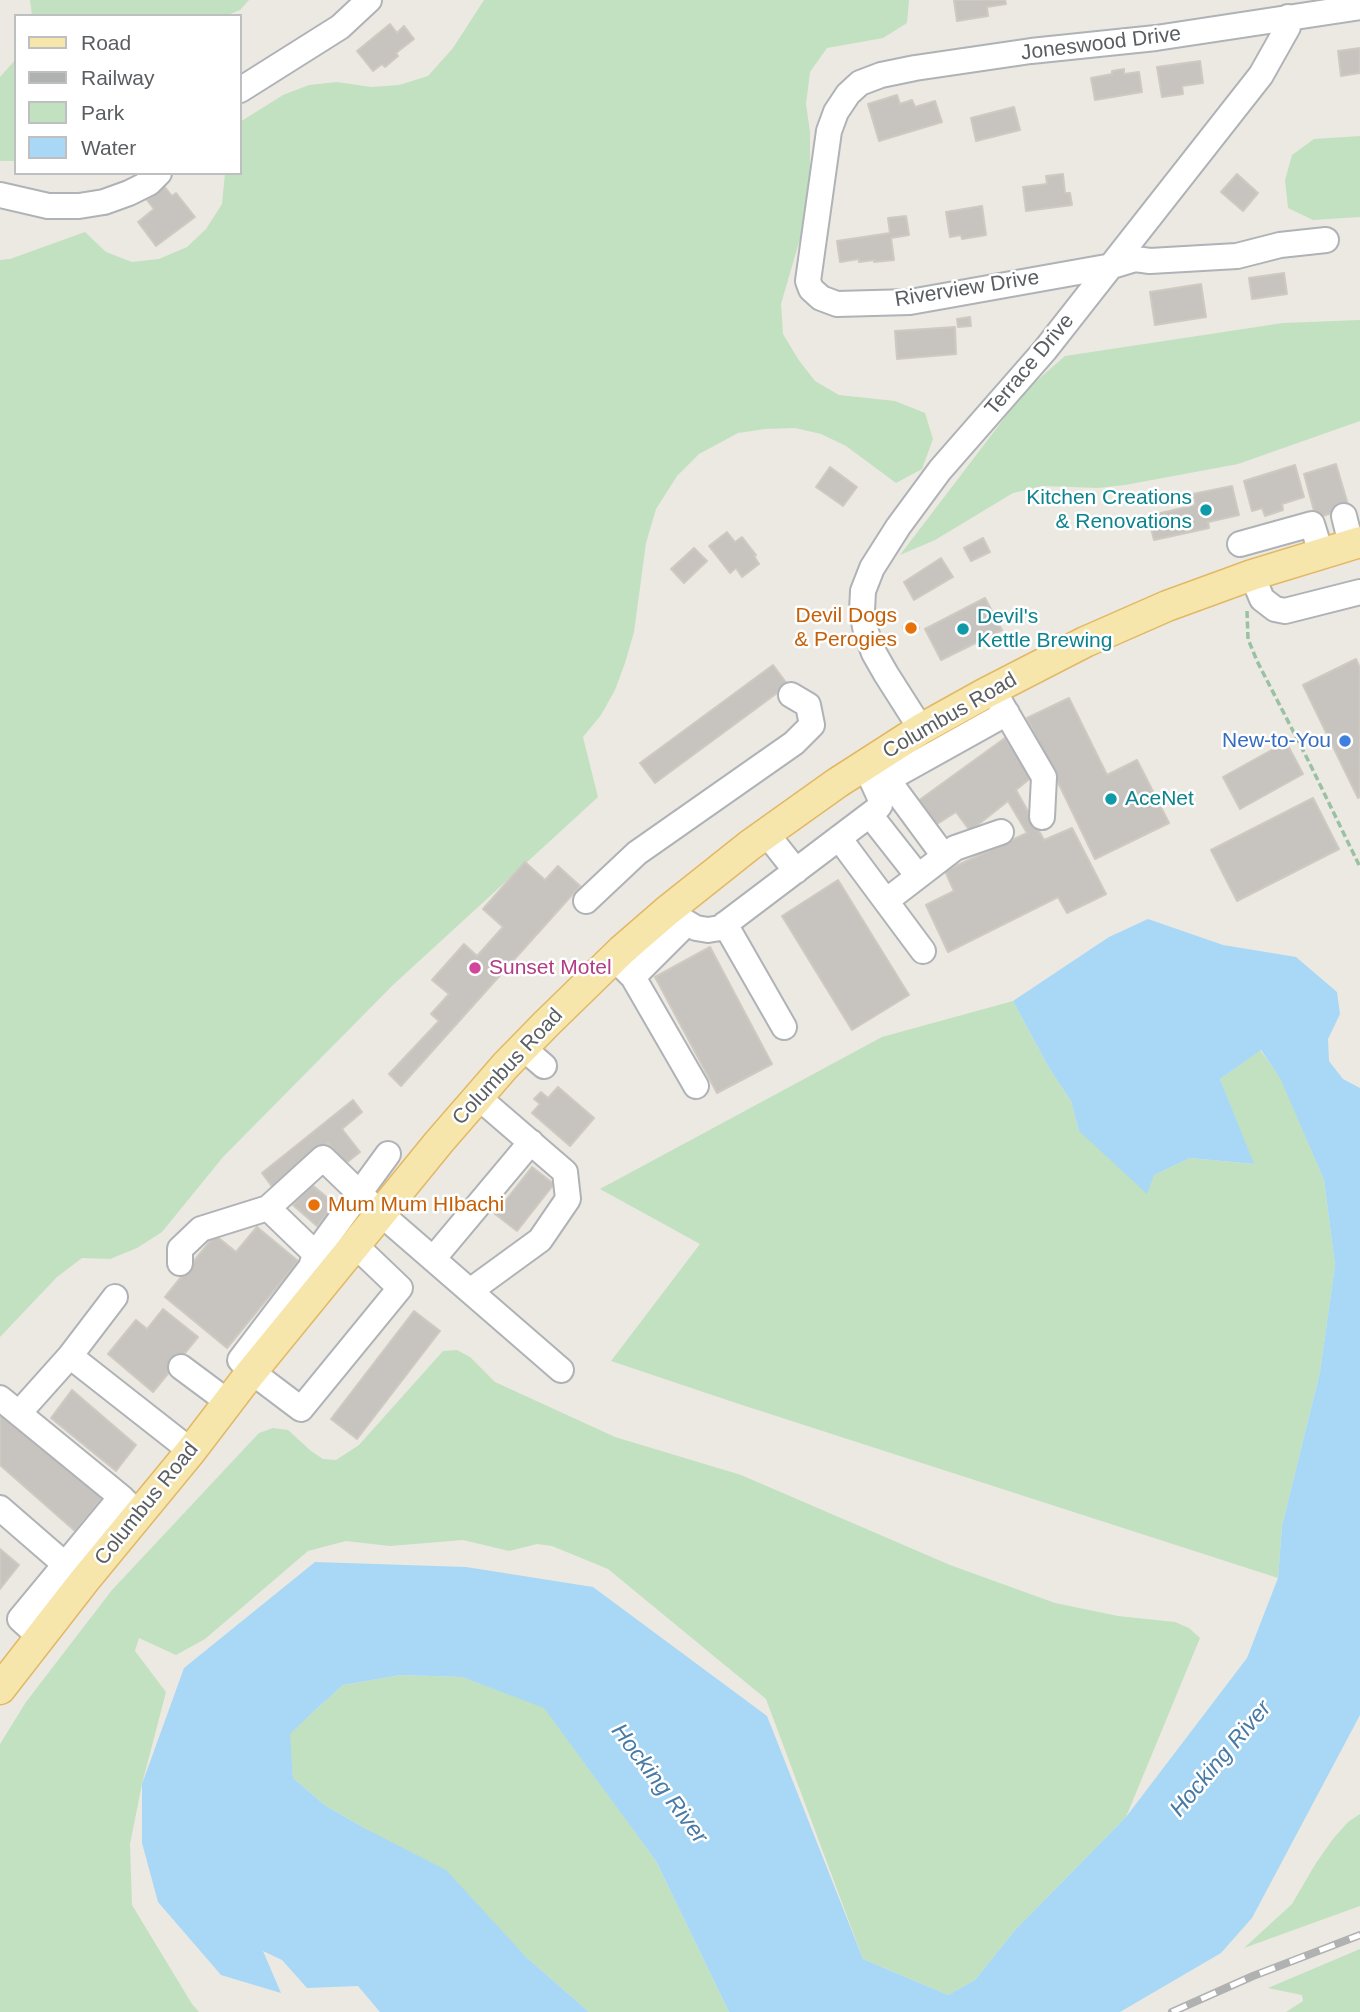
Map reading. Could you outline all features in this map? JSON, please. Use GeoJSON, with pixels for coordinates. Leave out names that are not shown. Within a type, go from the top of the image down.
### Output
{"type":"FeatureCollection","features":[{"type":"Feature","properties":{"kind":"main road","name":"Columbus Road"},"geometry":{"type":"LineString","coordinates":[[0,1689],[40,1637],[75,1573],[130,1506],[191,1451],[252,1372],[324,1262],[355,1245],[370,1203],[478,1097],[533,1057],[623,967],[766,834],[876,777],[921,729],[1000,701],[1086,642],[1167,607],[1321,553],[1351,534]]}},
{"type":"Feature","properties":{"kind":"street"},"geometry":{"type":"LineString","coordinates":[[242,89],[340,27],[369,0]]}},
{"type":"Feature","properties":{"kind":"street","name":"Joneswood Drive"},"geometry":{"type":"LineString","coordinates":[[848,94],[860,83],[881,75],[915,68],[1031,51],[1156,38],[1360,7]]}},
{"type":"Feature","properties":{"kind":"street","name":"Terrace Drive"},"geometry":{"type":"LineString","coordinates":[[921,729],[874,653],[866,632],[862,611],[863,591],[872,568],[898,527],[940,471],[1045,349],[1261,75],[1288,27],[1288,17]]}},
{"type":"Feature","properties":{"kind":"street","name":"Riverview Drive"},"geometry":{"type":"LineString","coordinates":[[848,94],[836,112],[829,131],[808,281],[811,289],[821,298],[837,304],[910,302],[1112,266],[1135,259],[1150,261],[1237,256],[1280,245],[1326,240]]}},
{"type":"Feature","properties":{"kind":"street"},"geometry":{"type":"LineString","coordinates":[[0,195],[48,206],[79,206],[104,202],[128,193],[149,183],[157,175]]}},
{"type":"Feature","properties":{"kind":"street"},"geometry":{"type":"LineString","coordinates":[[1240,544],[1312,524],[1321,553]]}},
{"type":"Feature","properties":{"kind":"street"},"geometry":{"type":"LineString","coordinates":[[1245,578],[1262,599],[1275,609],[1285,611],[1360,592]]}},
{"type":"Feature","properties":{"kind":"street"},"geometry":{"type":"LineString","coordinates":[[586,901],[636,853],[794,743],[812,725],[808,705],[791,695]]}},
{"type":"Feature","properties":{"kind":"street"},"geometry":{"type":"LineString","coordinates":[[876,777],[1000,701],[1044,777],[1042,817]]}},
{"type":"Feature","properties":{"kind":"street"},"geometry":{"type":"LineString","coordinates":[[677,917],[696,928],[708,930],[726,924],[870,815],[880,805],[876,777]]}},
{"type":"Feature","properties":{"kind":"street"},"geometry":{"type":"LineString","coordinates":[[876,777],[944,856]]}},
{"type":"Feature","properties":{"kind":"street"},"geometry":{"type":"LineString","coordinates":[[870,815],[918,876]]}},
{"type":"Feature","properties":{"kind":"street"},"geometry":{"type":"LineString","coordinates":[[886,901],[955,848],[1000,832]]}},
{"type":"Feature","properties":{"kind":"street"},"geometry":{"type":"LineString","coordinates":[[766,834],[796,871]]}},
{"type":"Feature","properties":{"kind":"street"},"geometry":{"type":"LineString","coordinates":[[839,838],[923,951]]}},
{"type":"Feature","properties":{"kind":"street"},"geometry":{"type":"LineString","coordinates":[[726,924],[784,1027]]}},
{"type":"Feature","properties":{"kind":"street"},"geometry":{"type":"LineString","coordinates":[[623,967],[696,1086]]}},
{"type":"Feature","properties":{"kind":"street"},"geometry":{"type":"LineString","coordinates":[[470,1292],[540,1240],[568,1199],[565,1172],[478,1097]]}},
{"type":"Feature","properties":{"kind":"street"},"geometry":{"type":"LineString","coordinates":[[433,1259],[531,1142]]}},
{"type":"Feature","properties":{"kind":"street"},"geometry":{"type":"LineString","coordinates":[[268,1208],[324,1262],[370,1203],[388,1154]]}},
{"type":"Feature","properties":{"kind":"street"},"geometry":{"type":"LineString","coordinates":[[180,1263],[180,1250],[201,1229],[268,1208],[323,1158],[370,1203],[561,1370]]}},
{"type":"Feature","properties":{"kind":"street"},"geometry":{"type":"LineString","coordinates":[[252,1372],[301,1409],[400,1288],[355,1245]]}},
{"type":"Feature","properties":{"kind":"street"},"geometry":{"type":"LineString","coordinates":[[115,1297],[70,1356],[9,1405],[130,1506]]}},
{"type":"Feature","properties":{"kind":"street"},"geometry":{"type":"LineString","coordinates":[[70,1356],[191,1451]]}},
{"type":"Feature","properties":{"kind":"street"},"geometry":{"type":"LineString","coordinates":[[181,1367],[228,1402]]}},
{"type":"Feature","properties":{"kind":"street"},"geometry":{"type":"LineString","coordinates":[[0,1508],[75,1573]]}},
{"type":"Feature","properties":{"kind":"path"},"geometry":{"type":"LineString","coordinates":[[1245,578],[1248,606],[1246,621],[1251,648],[1360,867]]}},
{"type":"Feature","properties":{"kind":"green space"},"geometry":{"type":"Polygon","coordinates":[[[30,0],[249,0],[240,10],[230,14],[32,14],[30,0]]]}},
{"type":"Feature","properties":{"kind":"green space"},"geometry":{"type":"Polygon","coordinates":[[[484,0],[909,0],[907,23],[883,38],[827,48],[810,72],[806,104],[810,132],[810,196],[781,304],[783,334],[815,381],[839,395],[895,401],[925,413],[933,439],[922,469],[896,483],[846,446],[821,434],[795,428],[738,433],[699,454],[677,476],[656,509],[646,543],[634,632],[625,663],[615,690],[601,715],[583,737],[598,797],[393,985],[223,1157],[162,1232],[137,1248],[110,1259],[82,1258],[57,1277],[0,1337],[0,260],[10,259],[85,232],[106,252],[132,262],[159,259],[187,247],[206,229],[222,204],[225,175],[242,175],[242,121],[283,95],[309,85],[337,82],[371,87],[399,85],[428,76],[453,48],[484,0]]]}},
{"type":"Feature","properties":{"kind":"green space"},"geometry":{"type":"Polygon","coordinates":[[[14,61],[14,161],[0,161],[0,77],[14,61]]]}},
{"type":"Feature","properties":{"kind":"green space"},"geometry":{"type":"Polygon","coordinates":[[[1360,136],[1360,217],[1313,220],[1288,208],[1285,180],[1292,155],[1314,139],[1360,136]]]}},
{"type":"Feature","properties":{"kind":"green space"},"geometry":{"type":"Polygon","coordinates":[[[1360,320],[1360,421],[1238,464],[1125,485],[1098,488],[1043,486],[1013,493],[935,540],[900,555],[1025,391],[1065,356],[1283,323],[1360,320]]]}},
{"type":"Feature","properties":{"kind":"green space"},"geometry":{"type":"Polygon","coordinates":[[[1013,1001],[1049,1068],[1071,1101],[1079,1131],[1154,1175],[1190,1158],[1253,1164],[1220,1079],[1260,1050],[1280,1077],[1324,1180],[1335,1265],[1320,1372],[1282,1526],[1278,1578],[611,1361],[700,1244],[600,1189],[882,1037],[1013,1001]]]}},
{"type":"Feature","properties":{"kind":"green space"},"geometry":{"type":"Polygon","coordinates":[[[457,1350],[470,1357],[495,1382],[615,1437],[741,1475],[950,1565],[1055,1603],[1118,1616],[1175,1622],[1189,1628],[1200,1638],[1126,1817],[1015,1930],[975,1980],[948,1995],[863,1959],[766,1699],[608,1569],[552,1546],[537,1544],[509,1551],[463,1540],[390,1546],[346,1541],[308,1551],[205,1639],[176,1655],[139,1638],[135,1651],[166,1692],[142,1784],[130,1844],[132,1905],[199,2012],[0,2012],[0,1744],[26,1702],[112,1590],[259,1433],[273,1428],[288,1430],[323,1459],[336,1460],[359,1445],[443,1351],[457,1350]]]}},
{"type":"Feature","properties":{"kind":"green space"},"geometry":{"type":"Polygon","coordinates":[[[401,1675],[462,1677],[544,1707],[656,1861],[729,2012],[589,2012],[526,1957],[366,1829],[326,1806],[293,1778],[289,1734],[343,1685],[401,1675]]]}},
{"type":"Feature","properties":{"kind":"green space"},"geometry":{"type":"Polygon","coordinates":[[[1360,1814],[1360,1906],[1244,1948],[1292,1904],[1333,1839],[1348,1822],[1360,1814]]]}},
{"type":"Feature","properties":{"kind":"green space"},"geometry":{"type":"Polygon","coordinates":[[[1360,1949],[1360,2012],[1286,2012],[1303,2001],[1302,1995],[1268,1988],[1360,1949]]]}},
{"type":"Feature","properties":{"kind":"water","name":"Hocking River"},"geometry":{"type":"Polygon","coordinates":[[[1148,919],[1223,945],[1296,957],[1337,992],[1340,1014],[1328,1039],[1329,1061],[1343,1079],[1360,1088],[1360,1715],[1252,1918],[1221,1953],[1120,2012],[729,2012],[656,1861],[544,1708],[462,1677],[401,1675],[343,1685],[312,1713],[290,1734],[293,1778],[326,1806],[446,1870],[526,1957],[589,2012],[380,2012],[358,1986],[307,1988],[282,1960],[263,1951],[281,1993],[221,1975],[158,1902],[142,1843],[142,1784],[184,1668],[315,1562],[466,1567],[593,1587],[767,1716],[863,1959],[948,1995],[975,1980],[1015,1930],[1126,1817],[1247,1658],[1278,1578],[1282,1526],[1320,1372],[1335,1265],[1324,1180],[1280,1078],[1261,1050],[1220,1079],[1254,1164],[1190,1158],[1154,1175],[1147,1194],[1079,1131],[1071,1101],[1049,1068],[1013,1001],[1109,937],[1148,919]]]}},
{"type":"Feature","properties":{"kind":"building"},"geometry":{"type":"Polygon","coordinates":[[[954,0],[1005,0],[1006,4],[987,7],[988,16],[957,21],[954,0]]]}},
{"type":"Feature","properties":{"kind":"building"},"geometry":{"type":"Polygon","coordinates":[[[390,24],[397,33],[404,26],[414,39],[396,53],[398,56],[385,67],[382,64],[373,71],[357,51],[390,24]]]}},
{"type":"Feature","properties":{"kind":"building"},"geometry":{"type":"Polygon","coordinates":[[[1360,48],[1360,73],[1341,76],[1338,51],[1360,48]]]}},
{"type":"Feature","properties":{"kind":"building"},"geometry":{"type":"Polygon","coordinates":[[[1200,61],[1203,83],[1182,86],[1183,94],[1162,97],[1157,67],[1200,61]]]}},
{"type":"Feature","properties":{"kind":"building"},"geometry":{"type":"Polygon","coordinates":[[[1124,69],[1124,74],[1139,72],[1142,92],[1095,100],[1091,78],[1124,69]]]}},
{"type":"Feature","properties":{"kind":"building"},"geometry":{"type":"Polygon","coordinates":[[[897,95],[900,104],[912,100],[915,107],[935,101],[942,122],[879,141],[868,104],[897,95]]]}},
{"type":"Feature","properties":{"kind":"building"},"geometry":{"type":"Polygon","coordinates":[[[1014,107],[1020,130],[976,141],[971,118],[1014,107]]]}},
{"type":"Feature","properties":{"kind":"building"},"geometry":{"type":"Polygon","coordinates":[[[1063,174],[1065,193],[1070,193],[1072,205],[1026,211],[1023,187],[1047,184],[1046,176],[1063,174]]]}},
{"type":"Feature","properties":{"kind":"building"},"geometry":{"type":"Polygon","coordinates":[[[1237,174],[1258,193],[1243,211],[1221,192],[1237,174]]]}},
{"type":"Feature","properties":{"kind":"building"},"geometry":{"type":"Polygon","coordinates":[[[164,186],[172,196],[176,193],[195,217],[156,246],[138,222],[154,209],[147,200],[164,186]]]}},
{"type":"Feature","properties":{"kind":"building"},"geometry":{"type":"Polygon","coordinates":[[[982,206],[986,235],[962,239],[961,235],[950,237],[946,212],[982,206]]]}},
{"type":"Feature","properties":{"kind":"building"},"geometry":{"type":"Polygon","coordinates":[[[906,216],[909,235],[891,238],[894,260],[859,262],[859,259],[840,262],[837,241],[890,233],[888,218],[906,216]]]}},
{"type":"Feature","properties":{"kind":"building"},"geometry":{"type":"Polygon","coordinates":[[[1284,273],[1287,294],[1252,299],[1249,278],[1284,273]]]}},
{"type":"Feature","properties":{"kind":"building"},"geometry":{"type":"Polygon","coordinates":[[[1201,284],[1206,317],[1155,325],[1150,292],[1201,284]]]}},
{"type":"Feature","properties":{"kind":"building"},"geometry":{"type":"Polygon","coordinates":[[[970,317],[971,326],[958,327],[957,319],[970,317]]]}},
{"type":"Feature","properties":{"kind":"building"},"geometry":{"type":"Polygon","coordinates":[[[955,327],[956,354],[897,359],[895,331],[955,327]]]}},
{"type":"Feature","properties":{"kind":"building"},"geometry":{"type":"Polygon","coordinates":[[[1336,464],[1349,508],[1316,518],[1304,474],[1336,464]]]}},
{"type":"Feature","properties":{"kind":"building"},"geometry":{"type":"Polygon","coordinates":[[[1295,465],[1304,497],[1282,504],[1283,510],[1265,516],[1262,508],[1252,511],[1244,481],[1295,465]]]}},
{"type":"Feature","properties":{"kind":"building"},"geometry":{"type":"Polygon","coordinates":[[[830,467],[857,487],[843,506],[816,487],[830,467]]]}},
{"type":"Feature","properties":{"kind":"building","name":"Kitchen Creations & Renovations"},"geometry":{"type":"Polygon","coordinates":[[[1232,486],[1239,515],[1208,522],[1209,528],[1154,540],[1148,516],[1195,505],[1193,494],[1232,486]]]}},
{"type":"Feature","properties":{"kind":"building"},"geometry":{"type":"Polygon","coordinates":[[[727,532],[735,542],[742,537],[756,555],[754,556],[759,564],[742,577],[736,568],[730,573],[709,546],[727,532]]]}},
{"type":"Feature","properties":{"kind":"building"},"geometry":{"type":"Polygon","coordinates":[[[983,538],[990,552],[971,561],[964,548],[983,538]]]}},
{"type":"Feature","properties":{"kind":"building"},"geometry":{"type":"Polygon","coordinates":[[[694,548],[707,561],[684,583],[671,569],[694,548]]]}},
{"type":"Feature","properties":{"kind":"building"},"geometry":{"type":"Polygon","coordinates":[[[941,558],[953,577],[914,600],[904,582],[941,558]]]}},
{"type":"Feature","properties":{"kind":"building","name":"Devil's Kettle Brewing"},"geometry":{"type":"Polygon","coordinates":[[[985,598],[1002,630],[941,660],[925,629],[985,598]]]}},
{"type":"Feature","properties":{"kind":"building","name":"Devil Dogs & Perogies"},"geometry":{"type":"Polygon","coordinates":[[[915,621],[919,628],[907,634],[903,627],[915,621]]]}},
{"type":"Feature","properties":{"kind":"building","name":"New-to-You"},"geometry":{"type":"Polygon","coordinates":[[[1356,659],[1360,668],[1358,798],[1303,685],[1356,659]]]}},
{"type":"Feature","properties":{"kind":"building"},"geometry":{"type":"Polygon","coordinates":[[[773,665],[788,685],[655,783],[640,763],[773,665]]]}},
{"type":"Feature","properties":{"kind":"building","name":"AceNet"},"geometry":{"type":"Polygon","coordinates":[[[1069,698],[1107,775],[1137,760],[1169,823],[1095,859],[1027,718],[1069,698]]]}},
{"type":"Feature","properties":{"kind":"building"},"geometry":{"type":"Polygon","coordinates":[[[1005,738],[1032,777],[1016,790],[1044,840],[1072,828],[1106,894],[1067,913],[1058,897],[948,952],[926,905],[954,891],[945,871],[1027,833],[1008,801],[970,831],[956,812],[934,826],[918,801],[1005,738]]]}},
{"type":"Feature","properties":{"kind":"building"},"geometry":{"type":"Polygon","coordinates":[[[1286,742],[1303,774],[1240,809],[1223,777],[1286,742]]]}},
{"type":"Feature","properties":{"kind":"building"},"geometry":{"type":"Polygon","coordinates":[[[1313,798],[1339,849],[1237,901],[1211,850],[1313,798]]]}},
{"type":"Feature","properties":{"kind":"building","name":"Sunset Motel"},"geometry":{"type":"Polygon","coordinates":[[[525,862],[545,880],[558,866],[580,886],[401,1086],[389,1074],[439,1021],[431,1014],[449,994],[432,980],[464,944],[477,956],[503,927],[483,909],[525,862]]]}},
{"type":"Feature","properties":{"kind":"building"},"geometry":{"type":"Polygon","coordinates":[[[838,880],[909,995],[852,1030],[782,916],[838,880]]]}},
{"type":"Feature","properties":{"kind":"building"},"geometry":{"type":"Polygon","coordinates":[[[710,947],[772,1064],[717,1093],[655,977],[710,947]]]}},
{"type":"Feature","properties":{"kind":"building"},"geometry":{"type":"Polygon","coordinates":[[[558,1087],[594,1118],[570,1146],[532,1113],[540,1104],[534,1099],[541,1092],[548,1098],[558,1087]]]}},
{"type":"Feature","properties":{"kind":"building"},"geometry":{"type":"Polygon","coordinates":[[[353,1100],[362,1112],[342,1129],[360,1152],[345,1164],[328,1143],[273,1188],[262,1173],[353,1100]]]}},
{"type":"Feature","properties":{"kind":"building"},"geometry":{"type":"Polygon","coordinates":[[[532,1167],[554,1184],[517,1231],[495,1214],[532,1167]]]}},
{"type":"Feature","properties":{"kind":"building","name":"Mum Mum HIbachi"},"geometry":{"type":"Polygon","coordinates":[[[311,1184],[335,1204],[317,1226],[293,1205],[311,1184]]]}},
{"type":"Feature","properties":{"kind":"building"},"geometry":{"type":"Polygon","coordinates":[[[257,1227],[298,1261],[227,1348],[165,1297],[215,1235],[236,1252],[257,1227]]]}},
{"type":"Feature","properties":{"kind":"building"},"geometry":{"type":"Polygon","coordinates":[[[163,1309],[198,1337],[153,1392],[108,1354],[136,1320],[147,1329],[163,1309]]]}},
{"type":"Feature","properties":{"kind":"building"},"geometry":{"type":"Polygon","coordinates":[[[414,1311],[440,1331],[357,1439],[331,1419],[414,1311]]]}},
{"type":"Feature","properties":{"kind":"building"},"geometry":{"type":"Polygon","coordinates":[[[72,1390],[136,1445],[116,1471],[51,1418],[72,1390]]]}},
{"type":"Feature","properties":{"kind":"building"},"geometry":{"type":"Polygon","coordinates":[[[0,1406],[107,1492],[75,1531],[0,1465],[0,1406]]]}},
{"type":"Feature","properties":{"kind":"building"},"geometry":{"type":"Polygon","coordinates":[[[0,1549],[19,1565],[0,1589],[0,1549]]]}},
{"type":"Feature","properties":{"kind":"railway"},"geometry":{"type":"LineString","coordinates":[[1172,2012],[1253,1976],[1360,1935]]}},
{"type":"Feature","properties":{"kind":"place","name":"Kitchen Creations & Renovations"},"geometry":{"type":"Point","coordinates":[1206,510]}},
{"type":"Feature","properties":{"kind":"place","name":"Devil Dogs & Perogies"},"geometry":{"type":"Point","coordinates":[911,628]}},
{"type":"Feature","properties":{"kind":"place","name":"Devil's Kettle Brewing"},"geometry":{"type":"Point","coordinates":[963,629]}},
{"type":"Feature","properties":{"kind":"place","name":"New-to-You"},"geometry":{"type":"Point","coordinates":[1345,741]}},
{"type":"Feature","properties":{"kind":"place","name":"AceNet"},"geometry":{"type":"Point","coordinates":[1111,799]}},
{"type":"Feature","properties":{"kind":"place","name":"Sunset Motel"},"geometry":{"type":"Point","coordinates":[475,968]}},
{"type":"Feature","properties":{"kind":"place","name":"Mum Mum HIbachi"},"geometry":{"type":"Point","coordinates":[314,1205]}}]}
